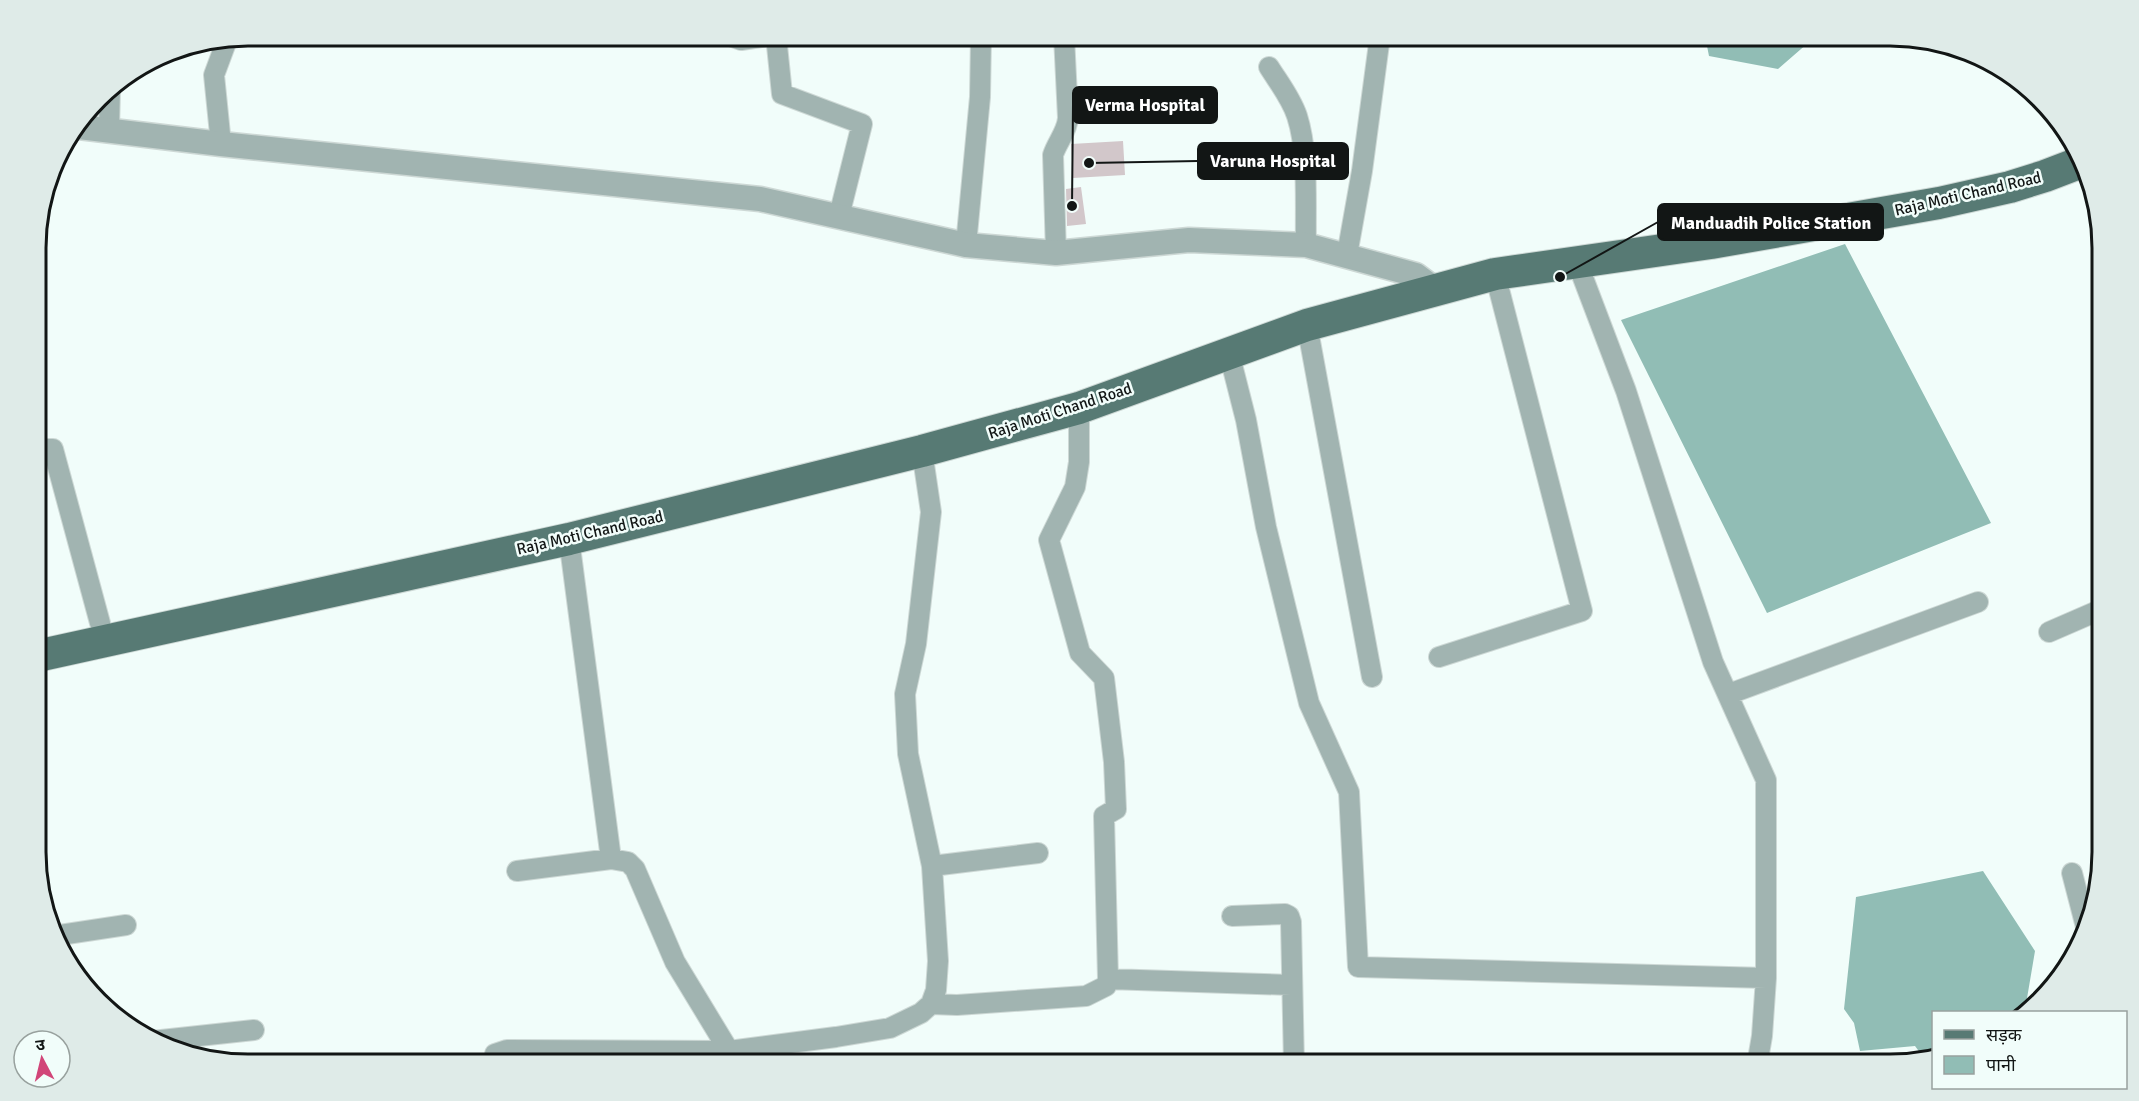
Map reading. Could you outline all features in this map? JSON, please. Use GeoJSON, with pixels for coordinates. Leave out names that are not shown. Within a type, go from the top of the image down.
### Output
{"type":"FeatureCollection","features":[{"type":"Feature","properties":{"kind":"main road"},"geometry":{"type":"LineString","coordinates":[[46,632],[100,623],[699,488],[1011,408],[1106,380],[1254,326],[1426,282],[1494,258],[1949,183],[2066,148]]}},
{"type":"Feature","properties":{"kind":"main road","name":"Raja Moti Chand Road"},"geometry":{"type":"LineString","coordinates":[[46,654],[569,539],[922,451],[1079,408],[1426,282],[1495,274],[1776,232],[1939,203],[2010,187],[2074,165]]}},
{"type":"Feature","properties":{"kind":"street"},"geometry":{"type":"LineString","coordinates":[[777,46],[782,94],[862,124],[839,216]]}},
{"type":"Feature","properties":{"kind":"street"},"geometry":{"type":"LineString","coordinates":[[966,245],[980,97],[981,46]]}},
{"type":"Feature","properties":{"kind":"street"},"geometry":{"type":"LineString","coordinates":[[1056,253],[1053,155],[1066,129],[1068,118],[1064,46]]}},
{"type":"Feature","properties":{"kind":"street"},"geometry":{"type":"LineString","coordinates":[[1347,255],[1362,171],[1379,46]]}},
{"type":"Feature","properties":{"kind":"street"},"geometry":{"type":"LineString","coordinates":[[221,144],[214,75],[224,48]]}},
{"type":"Feature","properties":{"kind":"street"},"geometry":{"type":"LineString","coordinates":[[1269,68],[1290,99],[1298,117],[1305,163],[1306,245]]}},
{"type":"Feature","properties":{"kind":"street"},"geometry":{"type":"LineString","coordinates":[[109,130],[110,103]]}},
{"type":"Feature","properties":{"kind":"street"},"geometry":{"type":"LineString","coordinates":[[86,128],[221,144],[760,199],[966,245],[1056,253],[1189,240],[1306,245],[1347,255],[1426,282]]}},
{"type":"Feature","properties":{"kind":"street"},"geometry":{"type":"LineString","coordinates":[[1577,262],[1626,391],[1713,662],[1766,780],[1766,978],[1759,1054]]}},
{"type":"Feature","properties":{"kind":"street"},"geometry":{"type":"LineString","coordinates":[[1439,657],[1582,611],[1495,274]]}},
{"type":"Feature","properties":{"kind":"street"},"geometry":{"type":"LineString","coordinates":[[1307,325],[1372,677]]}},
{"type":"Feature","properties":{"kind":"street"},"geometry":{"type":"LineString","coordinates":[[1229,353],[1246,420],[1266,527],[1309,703],[1349,792],[1358,967],[1766,978]]}},
{"type":"Feature","properties":{"kind":"street"},"geometry":{"type":"LineString","coordinates":[[931,1004],[957,1005],[1086,996],[1106,986],[1108,980],[1104,816],[1116,809],[1114,762],[1104,678],[1080,653],[1049,540],[1075,487],[1079,462],[1079,408]]}},
{"type":"Feature","properties":{"kind":"street"},"geometry":{"type":"LineString","coordinates":[[47,450],[53,450],[100,623]]}},
{"type":"Feature","properties":{"kind":"street"},"geometry":{"type":"LineString","coordinates":[[495,1054],[507,1050],[729,1051],[890,1028],[921,1014],[931,1004],[936,990],[938,961],[932,867],[908,754],[905,694],[916,644],[931,512],[922,451]]}},
{"type":"Feature","properties":{"kind":"street"},"geometry":{"type":"LineString","coordinates":[[569,539],[611,859]]}},
{"type":"Feature","properties":{"kind":"street"},"geometry":{"type":"LineString","coordinates":[[1729,694],[1978,602]]}},
{"type":"Feature","properties":{"kind":"street"},"geometry":{"type":"LineString","coordinates":[[2049,632],[2092,613]]}},
{"type":"Feature","properties":{"kind":"street"},"geometry":{"type":"LineString","coordinates":[[932,867],[1038,853]]}},
{"type":"Feature","properties":{"kind":"street"},"geometry":{"type":"LineString","coordinates":[[517,871],[611,859],[628,862],[635,869],[675,962],[729,1051]]}},
{"type":"Feature","properties":{"kind":"street"},"geometry":{"type":"LineString","coordinates":[[2072,873],[2083,914]]}},
{"type":"Feature","properties":{"kind":"street"},"geometry":{"type":"LineString","coordinates":[[1232,916],[1285,914],[1289,916],[1294,1054]]}},
{"type":"Feature","properties":{"kind":"street"},"geometry":{"type":"LineString","coordinates":[[64,934],[126,924]]}},
{"type":"Feature","properties":{"kind":"street"},"geometry":{"type":"LineString","coordinates":[[1108,980],[1291,985]]}},
{"type":"Feature","properties":{"kind":"street"},"geometry":{"type":"LineString","coordinates":[[190,1044],[254,1030]]}},
{"type":"Feature","properties":{"kind":"water"},"geometry":{"type":"Polygon","coordinates":[[[1707,46],[1804,46],[1778,69],[1709,56],[1707,46]]]}},
{"type":"Feature","properties":{"kind":"water"},"geometry":{"type":"Polygon","coordinates":[[[1845,244],[1991,523],[1767,613],[1621,320],[1845,244]]]}},
{"type":"Feature","properties":{"kind":"water"},"geometry":{"type":"Polygon","coordinates":[[[1983,871],[2035,951],[2026,1002],[2015,1011],[1932,1011],[1932,1050],[1920,1052],[1915,1046],[1860,1051],[1854,1023],[1844,1009],[1856,897],[1983,871]]]}},
{"type":"Feature","properties":{"kind":"building"},"geometry":{"type":"Polygon","coordinates":[[[1123,141],[1125,175],[1073,178],[1071,144],[1123,141]]]}},
{"type":"Feature","properties":{"kind":"building"},"geometry":{"type":"Polygon","coordinates":[[[1081,187],[1086,224],[1067,226],[1066,189],[1081,187]]]}},
{"type":"Feature","properties":{"kind":"place","name":"Varuna Hospital"},"geometry":{"type":"Point","coordinates":[1089,163]}},
{"type":"Feature","properties":{"kind":"place","name":"Verma Hospital"},"geometry":{"type":"Point","coordinates":[1072,206]}},
{"type":"Feature","properties":{"kind":"place","name":"Manduadih Police Station"},"geometry":{"type":"Point","coordinates":[1560,277]}}]}
